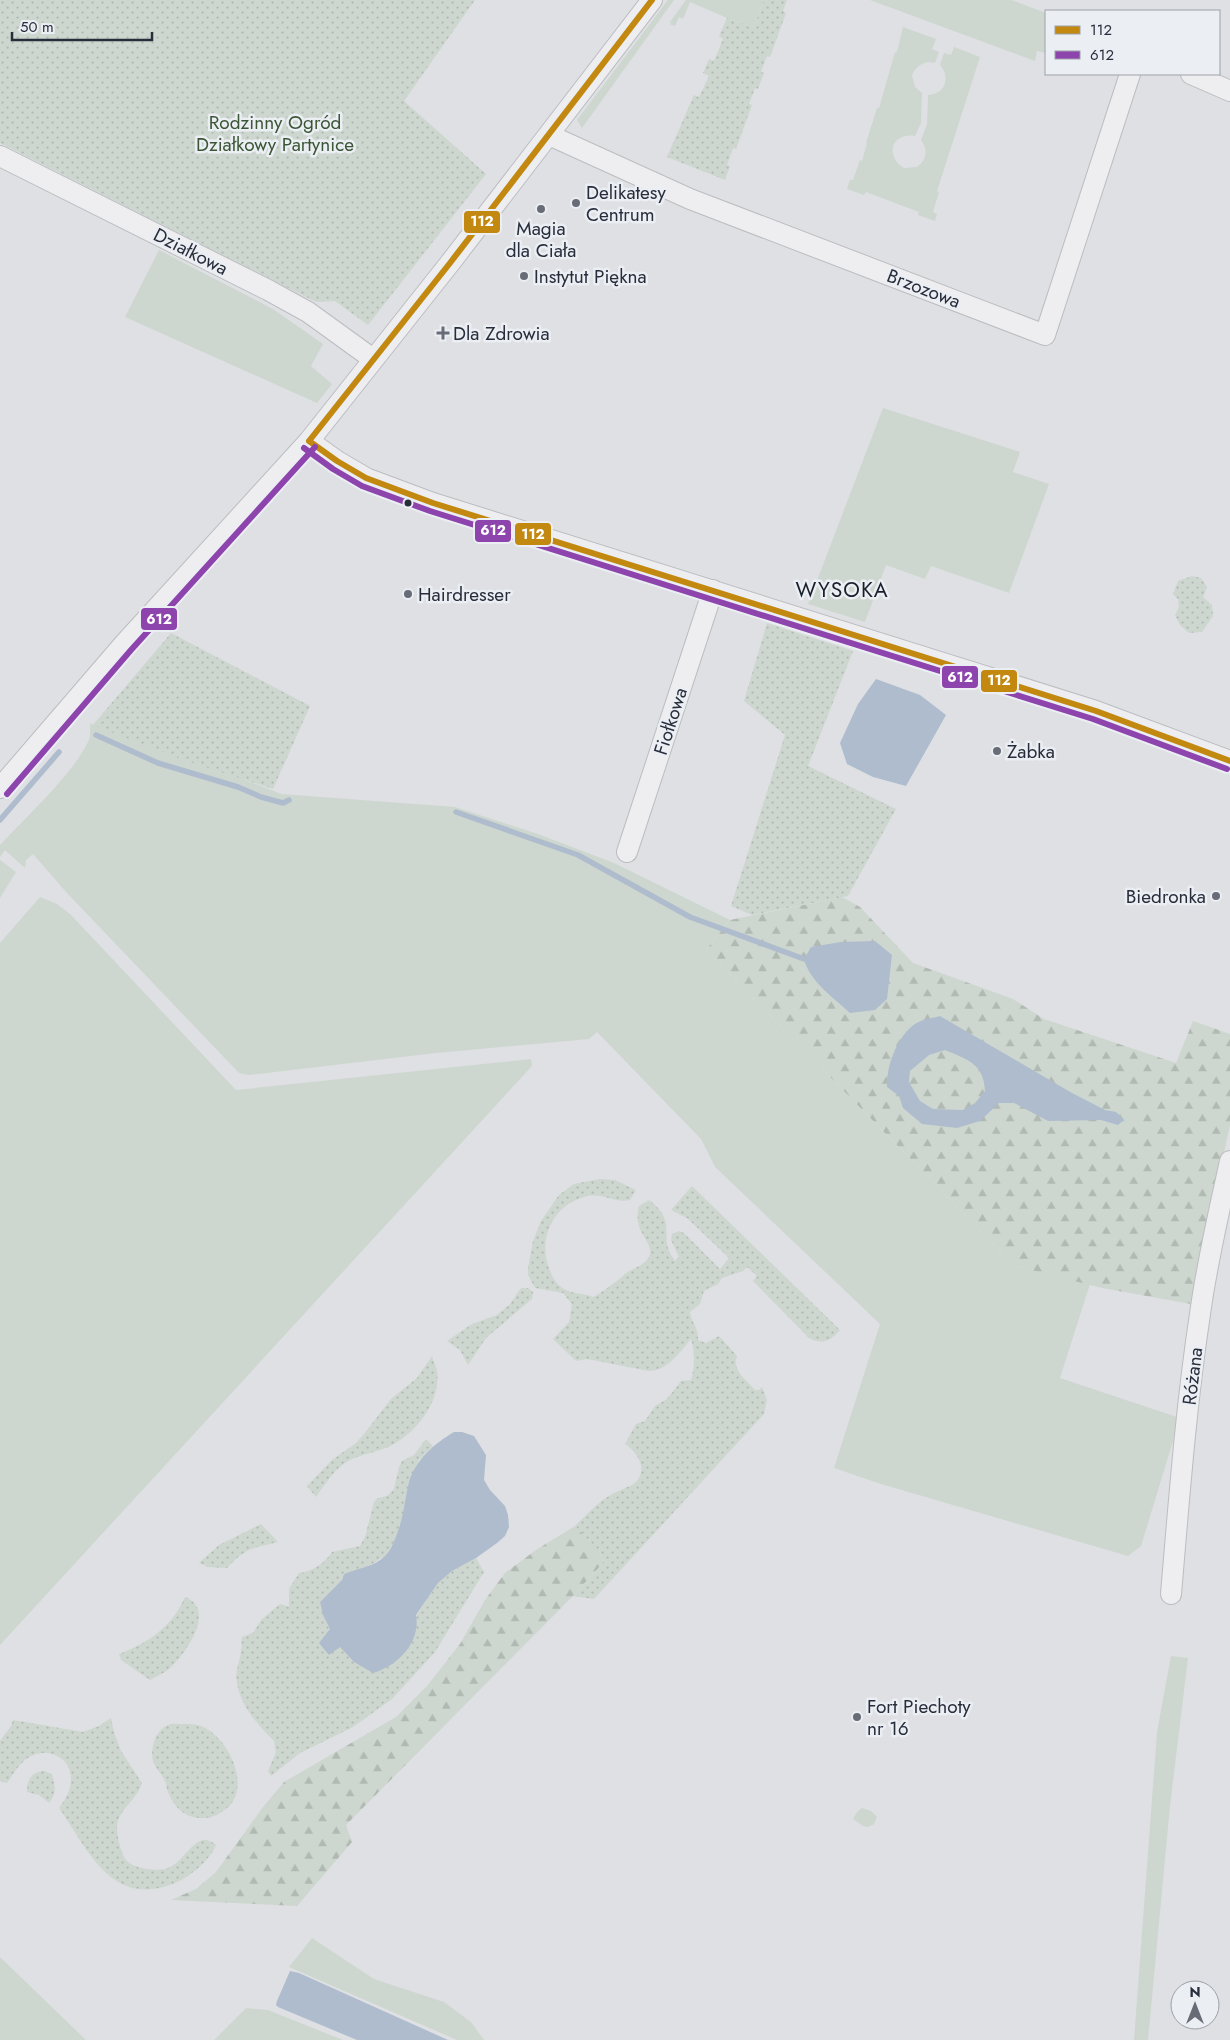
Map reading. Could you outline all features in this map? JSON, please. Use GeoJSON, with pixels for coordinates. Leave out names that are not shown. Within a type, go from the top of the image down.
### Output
{"type":"FeatureCollection","features":[{"type":"Feature","properties":{"kind":"street"},"geometry":{"type":"LineString","coordinates":[[0,788],[124,644],[309,441],[413,311],[652,0]]}},
{"type":"Feature","properties":{"kind":"street","name":"Brzozowa"},"geometry":{"type":"LineString","coordinates":[[549,135],[690,199],[1045,335],[1130,75]]}},
{"type":"Feature","properties":{"kind":"street"},"geometry":{"type":"LineString","coordinates":[[1193,75],[1230,91]]}},
{"type":"Feature","properties":{"kind":"street","name":"Działkowa"},"geometry":{"type":"LineString","coordinates":[[0,156],[268,290],[308,312],[373,359]]}},
{"type":"Feature","properties":{"kind":"street"},"geometry":{"type":"LineString","coordinates":[[309,441],[337,462],[360,475],[433,503],[1096,711],[1230,760]]}},
{"type":"Feature","properties":{"kind":"street","name":"Fiołkowa"},"geometry":{"type":"LineString","coordinates":[[627,852],[712,590]]}},
{"type":"Feature","properties":{"kind":"street","name":"Różana"},"geometry":{"type":"LineString","coordinates":[[1171,1594],[1179,1497],[1199,1314],[1230,1161]]}},
{"type":"Feature","properties":{"kind":"green space","name":"Rodzinny Ogród Działkowy Partynice"},"geometry":{"type":"Polygon","coordinates":[[[0,0],[475,0],[404,101],[486,174],[368,325],[335,301],[316,302],[0,143],[0,0]]]}},
{"type":"Feature","properties":{"kind":"green space"},"geometry":{"type":"Polygon","coordinates":[[[668,0],[674,0],[582,128],[577,120],[668,0]]]}},
{"type":"Feature","properties":{"kind":"green space"},"geometry":{"type":"Polygon","coordinates":[[[686,0],[764,0],[754,27],[690,2],[683,19],[679,17],[675,26],[671,25],[670,22],[686,0]]]}},
{"type":"Feature","properties":{"kind":"green space"},"geometry":{"type":"Polygon","coordinates":[[[764,0],[787,0],[783,11],[786,13],[770,57],[767,56],[761,72],[764,73],[758,89],[755,88],[749,104],[752,105],[736,149],[733,148],[727,165],[730,166],[725,180],[667,157],[694,95],[699,97],[709,76],[703,73],[709,59],[714,61],[723,39],[719,36],[727,18],[754,27],[764,0]]]}},
{"type":"Feature","properties":{"kind":"green space"},"geometry":{"type":"Polygon","coordinates":[[[870,0],[1011,0],[1045,13],[1045,53],[1037,51],[1035,61],[870,0]]]}},
{"type":"Feature","properties":{"kind":"green space"},"geometry":{"type":"Polygon","coordinates":[[[903,27],[936,39],[932,49],[939,52],[935,63],[927,62],[921,64],[912,75],[915,87],[922,93],[921,123],[915,136],[901,138],[893,146],[894,157],[904,168],[917,167],[925,158],[925,151],[921,140],[927,124],[928,95],[939,92],[946,80],[940,65],[944,53],[951,55],[954,47],[980,57],[937,191],[939,192],[933,212],[937,214],[935,221],[918,215],[919,212],[866,192],[864,195],[847,189],[850,180],[853,180],[860,160],[862,161],[877,108],[879,108],[895,52],[897,52],[903,27]]]}},
{"type":"Feature","properties":{"kind":"green space"},"geometry":{"type":"Polygon","coordinates":[[[159,250],[273,309],[323,344],[311,366],[332,384],[317,403],[125,317],[159,250]]]}},
{"type":"Feature","properties":{"kind":"green space"},"geometry":{"type":"Polygon","coordinates":[[[883,408],[1020,452],[1013,472],[1049,484],[1009,593],[931,566],[925,579],[886,565],[865,622],[808,604],[883,408]]]}},
{"type":"Feature","properties":{"kind":"green space"},"geometry":{"type":"Polygon","coordinates":[[[1192,576],[1201,578],[1207,587],[1203,597],[1212,605],[1213,616],[1202,632],[1189,633],[1180,625],[1175,615],[1179,607],[1178,599],[1173,594],[1178,581],[1192,576]]]}},
{"type":"Feature","properties":{"kind":"green space"},"geometry":{"type":"Polygon","coordinates":[[[767,623],[853,651],[808,766],[896,809],[848,896],[752,915],[731,906],[785,735],[744,701],[767,623]]]}},
{"type":"Feature","properties":{"kind":"green space"},"geometry":{"type":"Polygon","coordinates":[[[171,633],[310,706],[273,789],[181,759],[93,725],[171,633]]]}},
{"type":"Feature","properties":{"kind":"green space"},"geometry":{"type":"Polygon","coordinates":[[[96,721],[281,794],[455,807],[538,834],[614,863],[730,920],[706,950],[1015,1266],[1090,1284],[1060,1378],[1180,1418],[1141,1546],[1128,1556],[881,1484],[834,1468],[880,1324],[715,1167],[701,1139],[597,1032],[589,1039],[436,1053],[249,1075],[239,1073],[67,893],[33,854],[26,860],[25,868],[5,850],[0,857],[0,845],[71,768],[88,742],[90,723],[93,725],[96,721]]]}},
{"type":"Feature","properties":{"kind":"green space"},"geometry":{"type":"Polygon","coordinates":[[[0,860],[16,872],[0,898],[0,860]]]}},
{"type":"Feature","properties":{"kind":"green space"},"geometry":{"type":"Polygon","coordinates":[[[40,897],[57,904],[71,915],[236,1090],[531,1059],[532,1066],[0,1645],[0,943],[40,897]]]}},
{"type":"Feature","properties":{"kind":"green space"},"geometry":{"type":"Polygon","coordinates":[[[842,897],[860,907],[913,963],[1013,999],[1044,1019],[1176,1063],[1193,1021],[1230,1034],[1230,1125],[1191,1304],[1102,1288],[1015,1266],[706,950],[730,920],[842,897]]]}},
{"type":"Feature","properties":{"kind":"green space"},"geometry":{"type":"Polygon","coordinates":[[[600,1179],[615,1180],[636,1190],[630,1200],[625,1201],[603,1196],[584,1197],[573,1201],[556,1216],[547,1236],[546,1259],[554,1279],[564,1289],[593,1297],[646,1261],[650,1250],[641,1232],[638,1215],[639,1206],[649,1200],[663,1215],[668,1248],[675,1261],[679,1257],[671,1240],[672,1234],[679,1231],[684,1233],[720,1269],[729,1258],[687,1218],[671,1210],[692,1186],[840,1330],[826,1341],[809,1338],[753,1281],[757,1276],[747,1267],[743,1271],[722,1278],[718,1284],[704,1291],[700,1304],[690,1312],[698,1340],[706,1343],[719,1336],[737,1356],[736,1366],[741,1374],[755,1390],[759,1390],[762,1387],[767,1400],[764,1414],[594,1599],[573,1596],[603,1563],[601,1553],[575,1526],[603,1500],[632,1485],[637,1480],[640,1475],[640,1463],[635,1453],[625,1444],[636,1424],[645,1421],[655,1406],[667,1399],[681,1381],[691,1380],[694,1360],[691,1339],[678,1355],[662,1368],[649,1371],[587,1359],[576,1361],[553,1339],[569,1322],[572,1304],[563,1293],[535,1288],[528,1275],[533,1241],[541,1221],[559,1195],[574,1184],[600,1179]]]}},
{"type":"Feature","properties":{"kind":"green space"},"geometry":{"type":"Polygon","coordinates":[[[521,1288],[528,1288],[533,1292],[532,1299],[486,1338],[468,1365],[460,1350],[447,1341],[472,1324],[497,1315],[510,1304],[521,1288]]]}},
{"type":"Feature","properties":{"kind":"green space"},"geometry":{"type":"Polygon","coordinates":[[[432,1356],[437,1371],[435,1393],[426,1414],[419,1423],[394,1444],[345,1463],[331,1476],[316,1497],[307,1486],[332,1460],[356,1443],[391,1399],[417,1378],[432,1356]]]}},
{"type":"Feature","properties":{"kind":"green space"},"geometry":{"type":"Polygon","coordinates":[[[426,1439],[433,1446],[419,1460],[410,1481],[402,1521],[394,1542],[385,1556],[364,1569],[344,1574],[342,1580],[320,1602],[325,1619],[338,1641],[354,1662],[416,1616],[438,1583],[452,1571],[476,1558],[484,1572],[435,1652],[392,1699],[353,1727],[300,1753],[271,1776],[268,1771],[276,1752],[274,1741],[256,1722],[246,1707],[237,1683],[242,1637],[253,1633],[261,1620],[280,1604],[289,1607],[289,1589],[299,1573],[309,1571],[318,1566],[332,1552],[360,1546],[365,1537],[374,1502],[378,1498],[387,1496],[394,1489],[402,1461],[414,1455],[426,1439]]]}},
{"type":"Feature","properties":{"kind":"green space"},"geometry":{"type":"Polygon","coordinates":[[[261,1524],[278,1542],[245,1552],[227,1568],[208,1567],[199,1563],[219,1545],[261,1524]]]}},
{"type":"Feature","properties":{"kind":"green space"},"geometry":{"type":"Polygon","coordinates":[[[575,1526],[601,1553],[603,1563],[573,1596],[346,1825],[352,1842],[297,1906],[171,1900],[196,1889],[216,1872],[263,1807],[284,1782],[396,1717],[427,1686],[460,1644],[485,1600],[505,1573],[536,1550],[575,1526]]]}},
{"type":"Feature","properties":{"kind":"green space"},"geometry":{"type":"Polygon","coordinates":[[[185,1597],[195,1603],[199,1613],[194,1635],[172,1666],[150,1680],[121,1660],[119,1654],[140,1645],[158,1633],[180,1608],[185,1597]]]}},
{"type":"Feature","properties":{"kind":"green space"},"geometry":{"type":"Polygon","coordinates":[[[1171,1656],[1188,1658],[1170,1806],[1148,2040],[1134,2040],[1157,1732],[1171,1656]]]}},
{"type":"Feature","properties":{"kind":"green space"},"geometry":{"type":"Polygon","coordinates":[[[111,1718],[121,1751],[142,1783],[138,1793],[122,1813],[117,1823],[121,1851],[125,1859],[133,1865],[144,1869],[165,1869],[179,1861],[190,1848],[202,1840],[216,1845],[199,1867],[187,1877],[175,1883],[153,1889],[135,1888],[119,1882],[92,1857],[59,1808],[67,1795],[71,1780],[70,1771],[61,1758],[47,1753],[31,1756],[19,1766],[7,1783],[0,1781],[0,1741],[13,1720],[83,1732],[99,1726],[111,1718]]]}},
{"type":"Feature","properties":{"kind":"green space"},"geometry":{"type":"Polygon","coordinates":[[[170,1724],[193,1724],[209,1730],[228,1751],[234,1764],[237,1778],[237,1791],[232,1802],[212,1817],[192,1817],[182,1812],[167,1791],[166,1782],[153,1761],[154,1740],[164,1727],[170,1724]]]}},
{"type":"Feature","properties":{"kind":"green space"},"geometry":{"type":"Polygon","coordinates":[[[44,1771],[52,1774],[54,1782],[55,1789],[49,1803],[39,1795],[27,1792],[31,1777],[36,1773],[44,1771]]]}},
{"type":"Feature","properties":{"kind":"green space"},"geometry":{"type":"Polygon","coordinates":[[[862,1808],[871,1811],[877,1817],[874,1824],[868,1827],[863,1826],[853,1819],[862,1808]]]}},
{"type":"Feature","properties":{"kind":"green space"},"geometry":{"type":"Polygon","coordinates":[[[312,1938],[374,1979],[444,2002],[471,2022],[484,2040],[457,2040],[289,1967],[312,1938]]]}},
{"type":"Feature","properties":{"kind":"green space"},"geometry":{"type":"Polygon","coordinates":[[[0,1957],[86,2040],[0,2040],[0,1957]]]}},
{"type":"Feature","properties":{"kind":"green space"},"geometry":{"type":"Polygon","coordinates":[[[246,2008],[268,2010],[343,2040],[214,2040],[246,2008]]]}},
{"type":"Feature","properties":{"kind":"water"},"geometry":{"type":"Polygon","coordinates":[[[876,679],[920,695],[946,715],[906,786],[873,777],[847,764],[840,743],[858,704],[876,679]]]}},
{"type":"Feature","properties":{"kind":"water"},"geometry":{"type":"Polygon","coordinates":[[[875,941],[892,955],[887,999],[875,1010],[850,1013],[811,975],[804,959],[811,947],[841,942],[875,941]]]}},
{"type":"Feature","properties":{"kind":"water"},"geometry":{"type":"Polygon","coordinates":[[[940,1016],[1072,1093],[1105,1110],[1116,1112],[1124,1120],[1118,1125],[1101,1120],[1048,1121],[1014,1103],[999,1103],[980,1121],[957,1128],[922,1124],[903,1108],[899,1096],[887,1087],[887,1078],[895,1049],[906,1032],[913,1025],[921,1021],[940,1016]],[[945,1050],[929,1055],[910,1071],[909,1082],[920,1101],[933,1109],[963,1110],[975,1103],[985,1091],[984,1082],[978,1069],[973,1064],[945,1050]]]}},
{"type":"Feature","properties":{"kind":"water"},"geometry":{"type":"Polygon","coordinates":[[[454,1432],[462,1432],[474,1436],[486,1455],[484,1480],[490,1490],[505,1506],[508,1515],[509,1527],[505,1536],[476,1558],[452,1571],[438,1583],[416,1615],[417,1625],[411,1644],[391,1665],[373,1673],[354,1662],[340,1647],[329,1655],[319,1643],[330,1629],[323,1615],[320,1602],[342,1580],[344,1574],[372,1565],[386,1555],[398,1531],[409,1482],[416,1466],[433,1447],[454,1432]]]}},
{"type":"Feature","properties":{"kind":"water"},"geometry":{"type":"Polygon","coordinates":[[[290,1971],[299,1973],[448,2040],[357,2040],[278,2007],[276,2005],[277,2001],[290,1971]]]}},
{"type":"Feature","properties":{"kind":"waterway"},"geometry":{"type":"LineString","coordinates":[[96,735],[158,763],[238,787],[261,797],[283,803],[289,800]]}},
{"type":"Feature","properties":{"kind":"waterway"},"geometry":{"type":"LineString","coordinates":[[0,820],[59,752]]}},
{"type":"Feature","properties":{"kind":"waterway"},"geometry":{"type":"LineString","coordinates":[[456,812],[578,855],[690,917],[804,959]]}},
{"type":"Feature","properties":{"kind":"transit line","name":"112"},"geometry":{"type":"LineString","coordinates":[[309,441],[450,263],[652,0]]}},
{"type":"Feature","properties":{"kind":"transit line","name":"112"},"geometry":{"type":"LineString","coordinates":[[309,441],[337,461],[366,478],[433,503],[1096,711],[1230,761]]}},
{"type":"Feature","properties":{"kind":"transit line","name":"612"},"geometry":{"type":"LineString","coordinates":[[7,794],[131,650],[315,447]]}},
{"type":"Feature","properties":{"kind":"transit line","name":"612"},"geometry":{"type":"LineString","coordinates":[[304,448],[333,469],[362,486],[430,511],[1093,719],[1227,769]]}},
{"type":"Feature","properties":{"kind":"place","name":"Delikatesy Centrum"},"geometry":{"type":"Point","coordinates":[576,203]}},
{"type":"Feature","properties":{"kind":"place","name":"Magia dla Ciała"},"geometry":{"type":"Point","coordinates":[541,209]}},
{"type":"Feature","properties":{"kind":"place","name":"Instytut Piękna"},"geometry":{"type":"Point","coordinates":[524,276]}},
{"type":"Feature","properties":{"kind":"place","name":"Dla Zdrowia"},"geometry":{"type":"Point","coordinates":[443,333]}},
{"type":"Feature","properties":{"kind":"place","name":"Hairdresser"},"geometry":{"type":"Point","coordinates":[408,594]}},
{"type":"Feature","properties":{"kind":"place","name":"Żabka"},"geometry":{"type":"Point","coordinates":[997,751]}},
{"type":"Feature","properties":{"kind":"place","name":"Biedronka"},"geometry":{"type":"Point","coordinates":[1216,896]}},
{"type":"Feature","properties":{"kind":"place","name":"Fort Piechoty nr 16"},"geometry":{"type":"Point","coordinates":[857,1717]}},
{"type":"Feature","properties":{"kind":"district","name":"WYSOKA"},"geometry":{"type":"Point","coordinates":[842,590]}}]}
